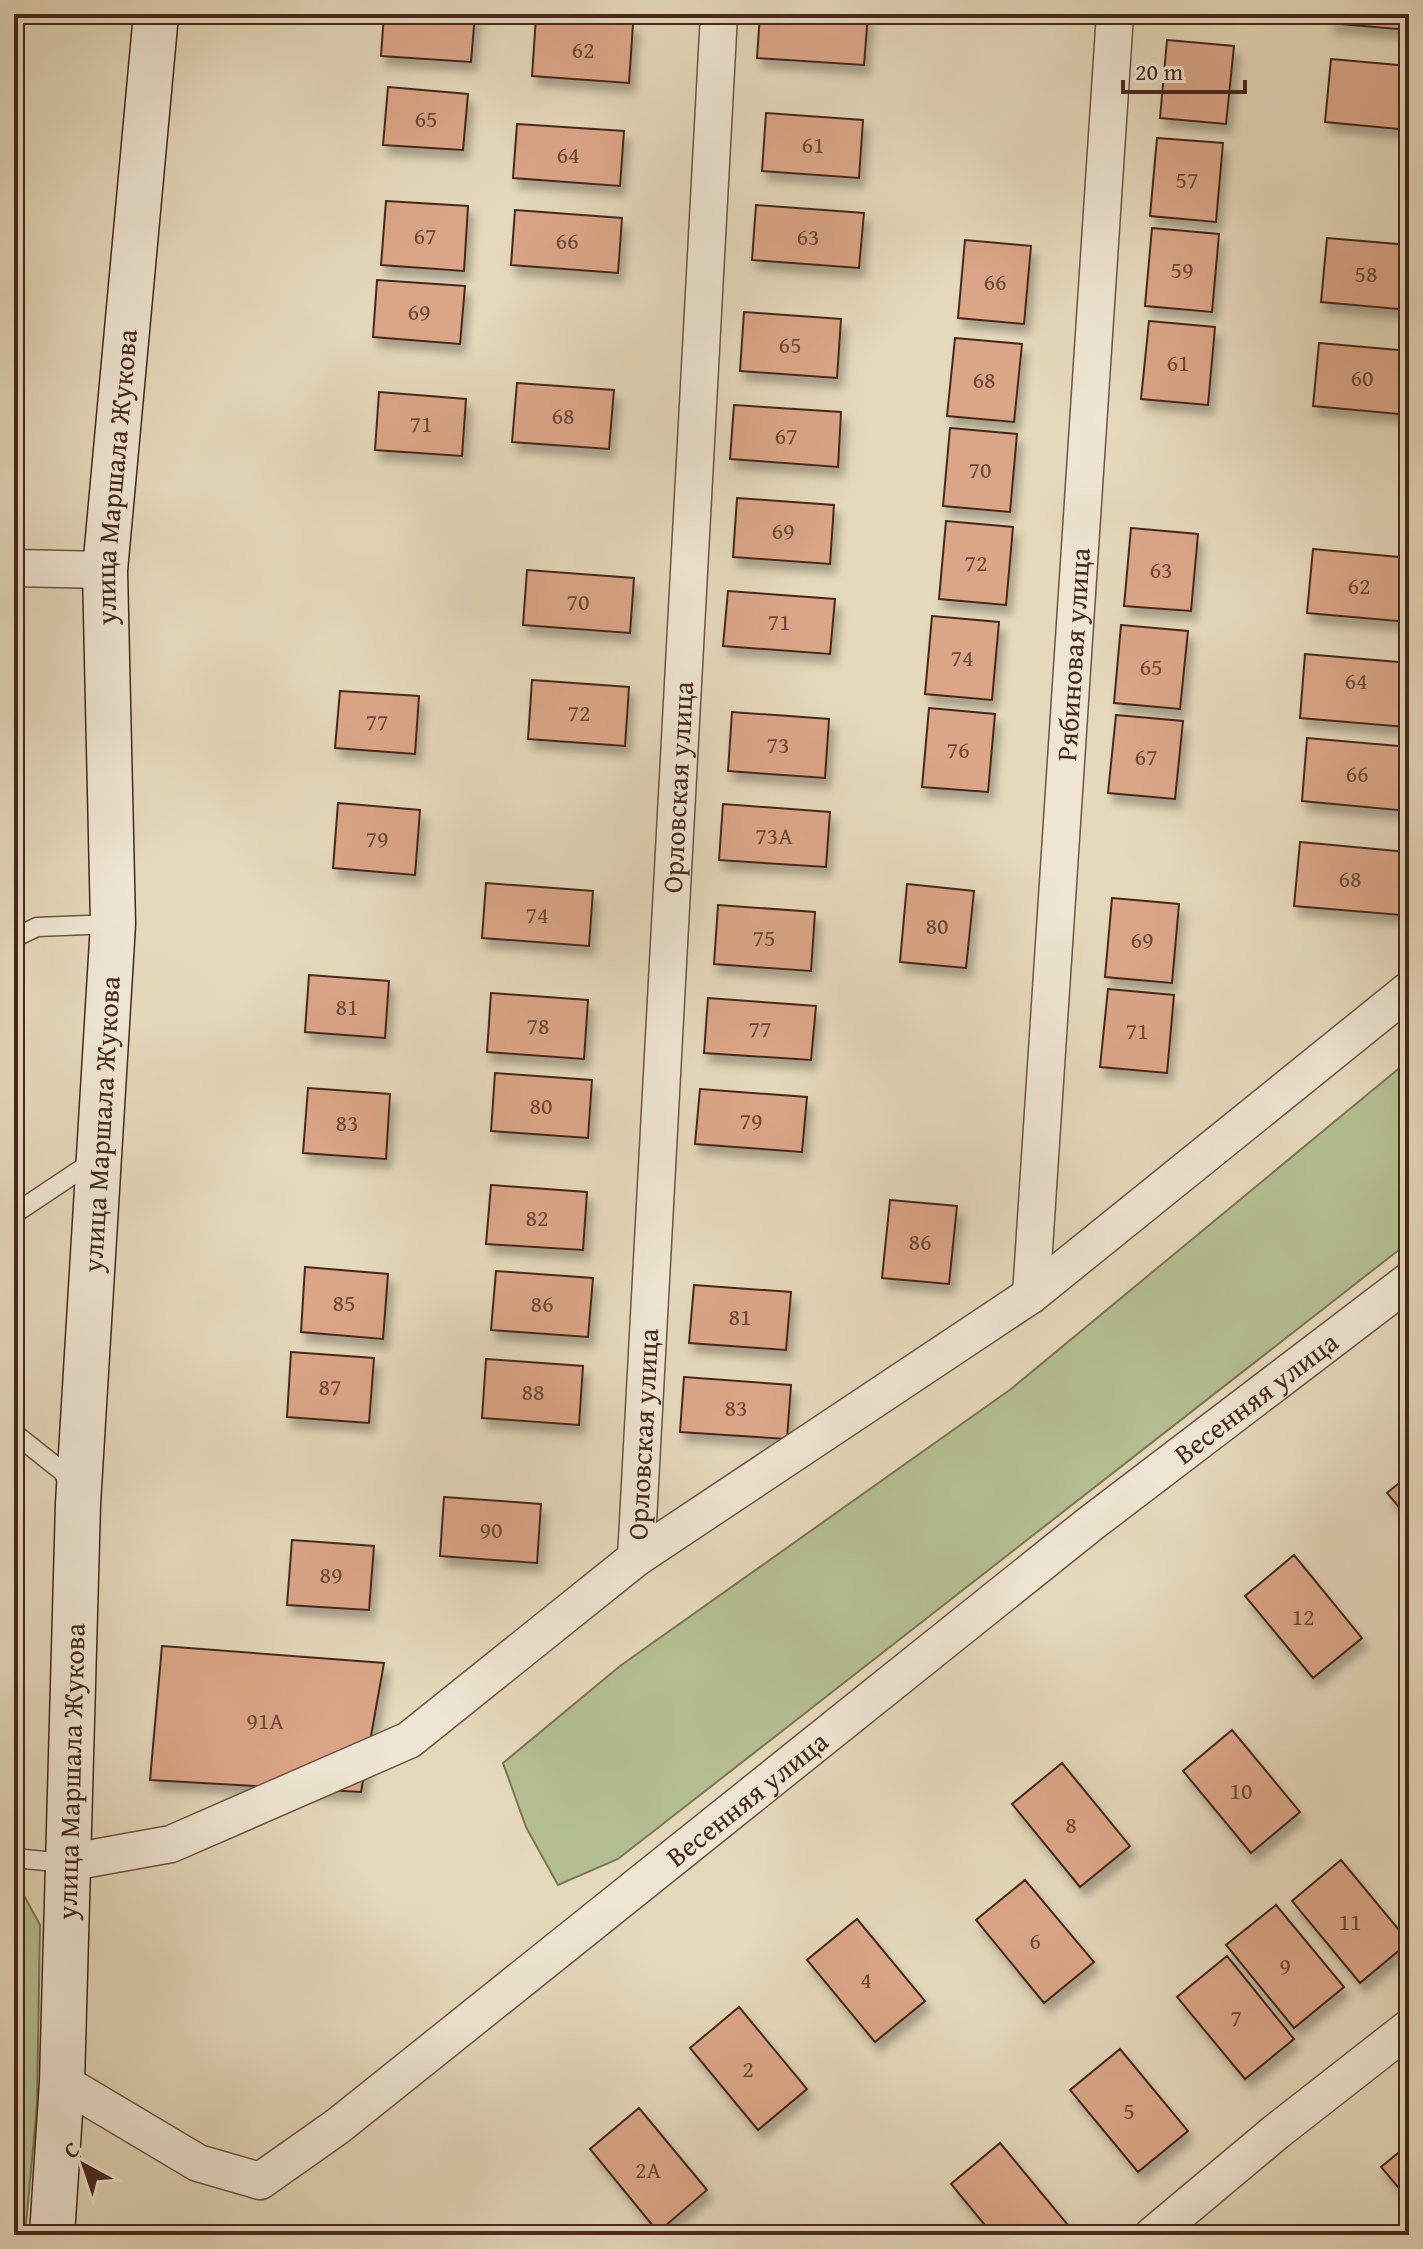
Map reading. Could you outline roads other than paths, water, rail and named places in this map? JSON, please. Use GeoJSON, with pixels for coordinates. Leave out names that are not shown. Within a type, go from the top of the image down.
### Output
{"type":"FeatureCollection","features":[{"type":"Feature","properties":{"kind":"main road","name":"улица Маршала Жукова"},"geometry":{"type":"LineString","coordinates":[[52,2235],[62,2082],[78,1504],[113,924],[105,570],[156,14]]}},
{"type":"Feature","properties":{"kind":"street","name":"Орловская улица"},"geometry":{"type":"LineString","coordinates":[[636,1558],[719,14]]}},
{"type":"Feature","properties":{"kind":"street","name":"Рябиновая улица"},"geometry":{"type":"LineString","coordinates":[[1031,1295],[1115,14]]}},
{"type":"Feature","properties":{"kind":"street"},"geometry":{"type":"LineString","coordinates":[[14,568],[105,570]]}},
{"type":"Feature","properties":{"kind":"street"},"geometry":{"type":"LineString","coordinates":[[66,1863],[171,1844],[409,1740],[636,1558],[1031,1295],[1409,990]]}},
{"type":"Feature","properties":{"kind":"street","name":"Весенняя улица"},"geometry":{"type":"LineString","coordinates":[[62,2082],[198,2163],[260,2181],[338,2126],[1090,1524],[1409,1281]]}},
{"type":"Feature","properties":{"kind":"street"},"geometry":{"type":"LineString","coordinates":[[1153,2235],[1276,2132],[1409,2028]]}},
{"type":"Feature","properties":{"kind":"lane"},"geometry":{"type":"LineString","coordinates":[[14,938],[37,927],[113,924]]}},
{"type":"Feature","properties":{"kind":"lane"},"geometry":{"type":"LineString","coordinates":[[14,1214],[99,1157]]}},
{"type":"Feature","properties":{"kind":"lane"},"geometry":{"type":"LineString","coordinates":[[14,1433],[63,1472],[78,1504]]}},
{"type":"Feature","properties":{"kind":"lane"},"geometry":{"type":"LineString","coordinates":[[14,1858],[66,1863]]}}]}
